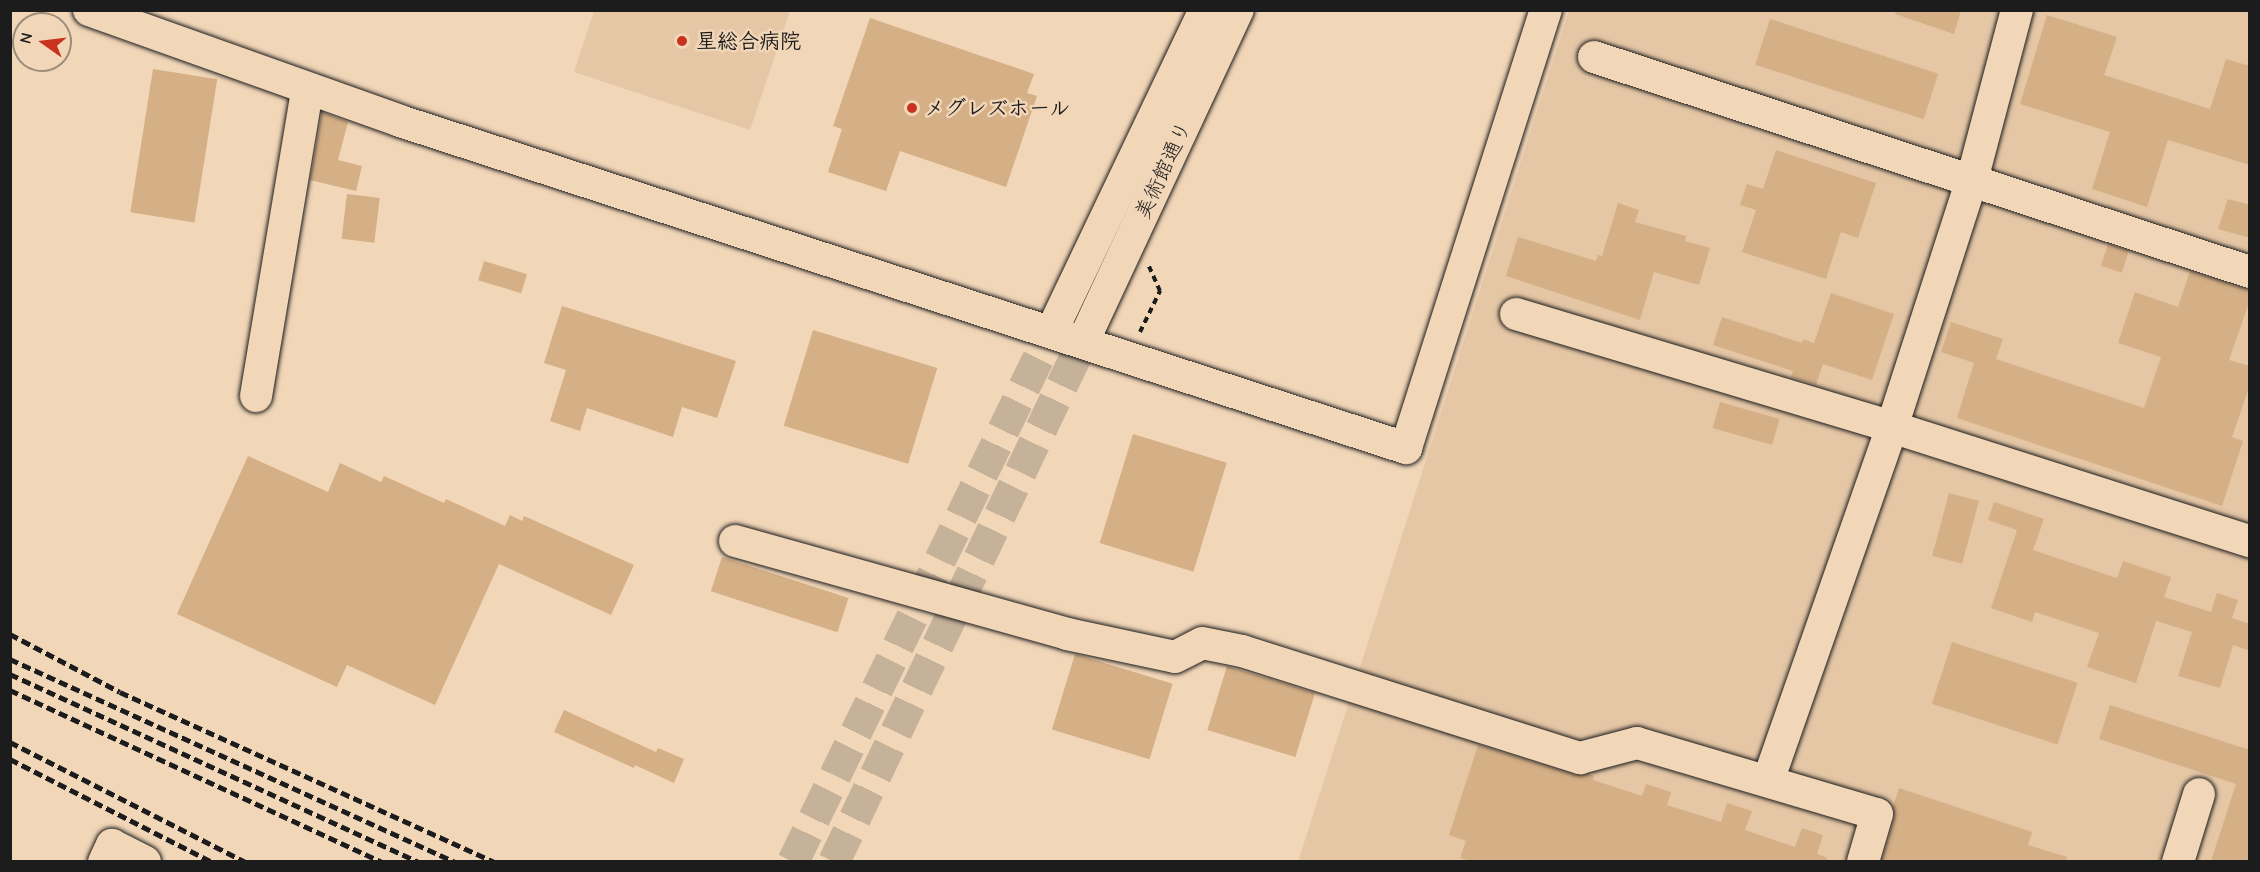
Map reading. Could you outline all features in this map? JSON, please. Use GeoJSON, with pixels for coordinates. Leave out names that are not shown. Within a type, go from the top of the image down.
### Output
{"type":"FeatureCollection","features":[{"type":"Feature","properties":{"kind":"street"},"geometry":{"type":"LineString","coordinates":[[89,10],[307,90],[1406,448],[1546,10]]}},
{"type":"Feature","properties":{"kind":"street"},"geometry":{"type":"LineString","coordinates":[[1189,10],[1190,43]]}},
{"type":"Feature","properties":{"kind":"street","name":"美術館通り"},"geometry":{"type":"LineString","coordinates":[[1058,318],[1205,10]]}},
{"type":"Feature","properties":{"kind":"street","name":"美術館通り"},"geometry":{"type":"LineString","coordinates":[[1089,329],[1238,10]]}},
{"type":"Feature","properties":{"kind":"street"},"geometry":{"type":"LineString","coordinates":[[1768,781],[1892,427],[1972,180],[2018,10]]}},
{"type":"Feature","properties":{"kind":"street"},"geometry":{"type":"LineString","coordinates":[[1594,57],[2250,272]]}},
{"type":"Feature","properties":{"kind":"street"},"geometry":{"type":"LineString","coordinates":[[256,396],[307,90]]}},
{"type":"Feature","properties":{"kind":"street"},"geometry":{"type":"LineString","coordinates":[[1516,314],[1892,427],[2250,541]]}},
{"type":"Feature","properties":{"kind":"street"},"geometry":{"type":"LineString","coordinates":[[735,541],[1067,634],[1175,657],[1202,643],[1242,651],[1580,758],[1637,743],[1877,814],[1863,861]]}},
{"type":"Feature","properties":{"kind":"street"},"geometry":{"type":"LineString","coordinates":[[2178,861],[2199,794]]}},
{"type":"Feature","properties":{"kind":"street"},"geometry":{"type":"LineString","coordinates":[[104,861],[112,844],[145,861]]}},
{"type":"Feature","properties":{"kind":"path"},"geometry":{"type":"LineString","coordinates":[[1127,357],[1160,291],[1149,266]]}},
{"type":"Feature","properties":{"kind":"shaded area","name":"星総合病院"},"geometry":{"type":"Polygon","coordinates":[[[594,11],[790,11],[750,130],[574,72],[594,11]]]}},
{"type":"Feature","properties":{"kind":"shaded area"},"geometry":{"type":"Polygon","coordinates":[[[1569,11],[2249,11],[2249,861],[1298,862],[1569,11]]]}},
{"type":"Feature","properties":{"kind":"building"},"geometry":{"type":"Polygon","coordinates":[[[1896,10],[1961,10],[1954,34],[1895,14],[1896,10]]]}},
{"type":"Feature","properties":{"kind":"building"},"geometry":{"type":"Polygon","coordinates":[[[2047,15],[2117,37],[2104,75],[2210,109],[2226,59],[2250,66],[2250,165],[2168,140],[2147,207],[2092,189],[2110,132],[2020,104],[2047,15]]]}},
{"type":"Feature","properties":{"kind":"building"},"geometry":{"type":"Polygon","coordinates":[[[870,18],[1034,74],[1027,93],[1037,96],[1006,187],[900,151],[886,191],[828,172],[842,129],[833,126],[870,18]]]}},
{"type":"Feature","properties":{"kind":"building"},"geometry":{"type":"Polygon","coordinates":[[[1770,19],[1938,74],[1924,119],[1755,65],[1770,19]]]}},
{"type":"Feature","properties":{"kind":"building"},"geometry":{"type":"Polygon","coordinates":[[[153,69],[217,79],[195,222],[130,212],[153,69]]]}},
{"type":"Feature","properties":{"kind":"building"},"geometry":{"type":"Polygon","coordinates":[[[322,112],[348,122],[338,160],[362,166],[356,191],[310,180],[322,112]]]}},
{"type":"Feature","properties":{"kind":"building"},"geometry":{"type":"Polygon","coordinates":[[[1776,150],[1876,183],[1858,238],[1841,232],[1826,279],[1742,252],[1756,210],[1740,205],[1747,184],[1763,189],[1776,150]]]}},
{"type":"Feature","properties":{"kind":"building"},"geometry":{"type":"Polygon","coordinates":[[[347,194],[380,198],[374,243],[342,239],[347,194]]]}},
{"type":"Feature","properties":{"kind":"building"},"geometry":{"type":"Polygon","coordinates":[[[2228,199],[2250,205],[2250,238],[2218,229],[2228,199]]]}},
{"type":"Feature","properties":{"kind":"building"},"geometry":{"type":"Polygon","coordinates":[[[1618,203],[1639,210],[1635,222],[1686,236],[1685,241],[1710,248],[1699,285],[1654,272],[1640,320],[1506,276],[1518,237],[1596,261],[1598,255],[1602,256],[1618,203]]]}},
{"type":"Feature","properties":{"kind":"building"},"geometry":{"type":"Polygon","coordinates":[[[2108,244],[2129,251],[2122,273],[2101,266],[2108,244]]]}},
{"type":"Feature","properties":{"kind":"building"},"geometry":{"type":"Polygon","coordinates":[[[484,261],[527,274],[521,293],[478,280],[484,261]]]}},
{"type":"Feature","properties":{"kind":"building"},"geometry":{"type":"Polygon","coordinates":[[[2190,271],[2250,291],[2250,300],[2229,360],[2250,366],[2250,385],[2232,437],[2243,441],[2222,506],[1957,418],[1974,363],[1941,352],[1951,322],[2003,339],[1996,359],[2144,408],[2161,357],[2118,343],[2135,292],[2178,307],[2190,271]]]}},
{"type":"Feature","properties":{"kind":"building"},"geometry":{"type":"Polygon","coordinates":[[[1831,293],[1894,314],[1872,380],[1823,364],[1816,385],[1791,377],[1793,371],[1713,345],[1722,317],[1802,343],[1803,339],[1814,343],[1831,293]]]}},
{"type":"Feature","properties":{"kind":"building"},"geometry":{"type":"Polygon","coordinates":[[[562,306],[736,361],[717,418],[682,407],[673,437],[587,408],[580,431],[550,421],[566,370],[544,363],[562,306]]]}},
{"type":"Feature","properties":{"kind":"building"},"geometry":{"type":"Polygon","coordinates":[[[813,330],[937,368],[908,464],[784,426],[813,330]]]}},
{"type":"Feature","properties":{"kind":"building"},"geometry":{"type":"Polygon","coordinates":[[[1720,402],[1780,419],[1772,445],[1713,428],[1720,402]]]}},
{"type":"Feature","properties":{"kind":"building"},"geometry":{"type":"Polygon","coordinates":[[[1133,434],[1227,463],[1193,572],[1100,543],[1133,434]]]}},
{"type":"Feature","properties":{"kind":"building"},"geometry":{"type":"Polygon","coordinates":[[[248,456],[328,492],[340,463],[381,482],[384,476],[444,503],[446,499],[505,526],[510,515],[522,521],[524,516],[634,565],[611,615],[499,564],[435,705],[347,665],[337,687],[177,614],[248,456]]]}},
{"type":"Feature","properties":{"kind":"building"},"geometry":{"type":"Polygon","coordinates":[[[1949,493],[1979,501],[1962,564],[1932,556],[1949,493]]]}},
{"type":"Feature","properties":{"kind":"building"},"geometry":{"type":"Polygon","coordinates":[[[1994,502],[2044,519],[2033,550],[2117,578],[2123,561],[2171,577],[2164,597],[2211,612],[2217,593],[2238,600],[2232,618],[2250,624],[2250,651],[2233,645],[2220,688],[2178,676],[2192,632],[2156,621],[2136,683],[2087,667],[2099,633],[2035,612],[2032,622],[1991,608],[2017,530],[1988,520],[1994,502]]]}},
{"type":"Feature","properties":{"kind":"building"},"geometry":{"type":"Polygon","coordinates":[[[722,557],[848,598],[837,632],[711,591],[722,557]]]}},
{"type":"Feature","properties":{"kind":"building"},"geometry":{"type":"Polygon","coordinates":[[[1952,642],[2078,683],[2057,745],[1932,704],[1952,642]]]}},
{"type":"Feature","properties":{"kind":"building"},"geometry":{"type":"Polygon","coordinates":[[[1075,654],[1173,684],[1149,759],[1052,730],[1075,654]]]}},
{"type":"Feature","properties":{"kind":"building"},"geometry":{"type":"Polygon","coordinates":[[[1227,666],[1315,693],[1295,757],[1207,730],[1227,666]]]}},
{"type":"Feature","properties":{"kind":"building"},"geometry":{"type":"Polygon","coordinates":[[[2110,705],[2250,750],[2250,861],[2211,861],[2236,784],[2099,739],[2110,705]]]}},
{"type":"Feature","properties":{"kind":"building"},"geometry":{"type":"Polygon","coordinates":[[[564,710],[656,752],[658,748],[684,759],[674,783],[635,765],[634,768],[554,732],[564,710]]]}},
{"type":"Feature","properties":{"kind":"building"},"geometry":{"type":"Polygon","coordinates":[[[1478,745],[1575,775],[1589,774],[1594,776],[1593,780],[1642,796],[1646,784],[1671,792],[1667,805],[1721,822],[1727,803],[1752,811],[1745,830],[1795,847],[1802,828],[1823,835],[1817,854],[1827,858],[1827,861],[1471,861],[1460,858],[1466,841],[1449,835],[1478,745]]]}},
{"type":"Feature","properties":{"kind":"building"},"geometry":{"type":"Polygon","coordinates":[[[1899,788],[2032,832],[2028,845],[2067,857],[2066,861],[1882,861],[1894,819],[1893,807],[1899,788]]]}},
{"type":"Feature","properties":{"kind":"tunnel"},"geometry":{"type":"LineString","coordinates":[[793,862],[1058,318]]}},
{"type":"Feature","properties":{"kind":"tunnel"},"geometry":{"type":"LineString","coordinates":[[834,862],[1089,329]]}},
{"type":"Feature","properties":{"kind":"railway"},"geometry":{"type":"LineString","coordinates":[[10,634],[120,692],[495,862]]}},
{"type":"Feature","properties":{"kind":"railway"},"geometry":{"type":"LineString","coordinates":[[10,659],[456,862]]}},
{"type":"Feature","properties":{"kind":"railway"},"geometry":{"type":"LineString","coordinates":[[10,674],[419,862]]}},
{"type":"Feature","properties":{"kind":"railway"},"geometry":{"type":"LineString","coordinates":[[10,690],[382,862]]}},
{"type":"Feature","properties":{"kind":"railway"},"geometry":{"type":"LineString","coordinates":[[10,742],[246,862]]}},
{"type":"Feature","properties":{"kind":"railway"},"geometry":{"type":"LineString","coordinates":[[10,759],[212,862]]}},
{"type":"Feature","properties":{"kind":"place","name":"星総合病院"},"geometry":{"type":"Point","coordinates":[682,41]}},
{"type":"Feature","properties":{"kind":"place","name":"メグレズホール"},"geometry":{"type":"Point","coordinates":[912,108]}}]}
